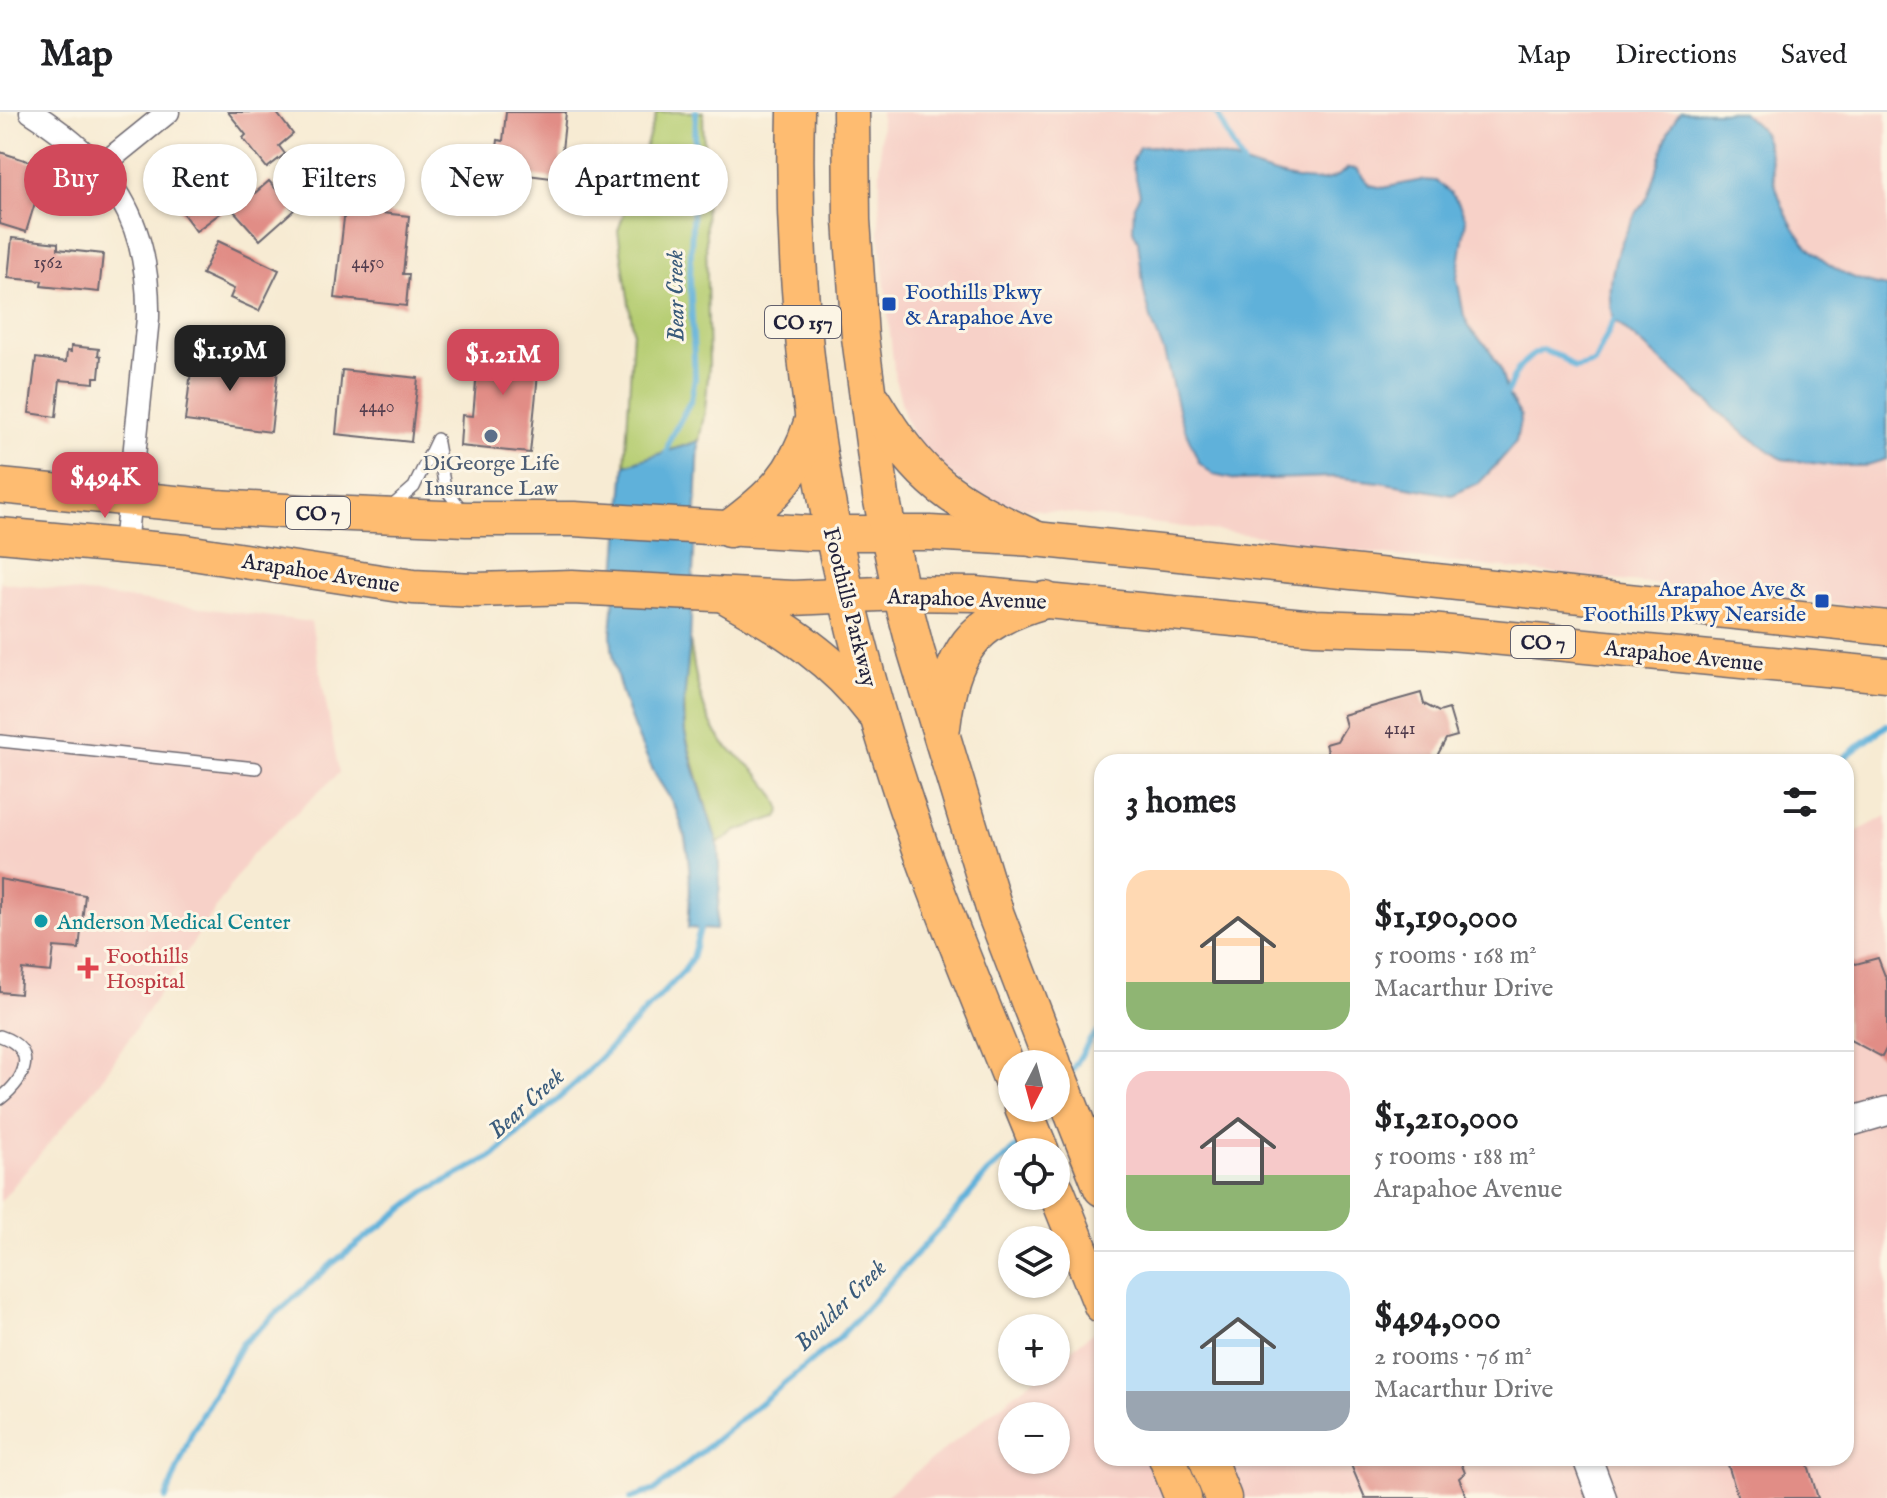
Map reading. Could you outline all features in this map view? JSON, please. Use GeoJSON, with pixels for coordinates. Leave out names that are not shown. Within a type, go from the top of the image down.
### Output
{"type":"FeatureCollection","features":[{"type":"Feature","properties":{"kind":"highway","name":"Foothills Parkway"},"geometry":{"type":"LineString","coordinates":[[796,112],[799,268],[812,421],[832,533],[881,723],[921,848],[1000,1050]]}},
{"type":"Feature","properties":{"kind":"highway","name":"CO 157"},"geometry":{"type":"LineString","coordinates":[[851,112],[852,220],[866,390],[888,533],[901,593],[941,733],[1012,960],[1047,1050]]}},
{"type":"Feature","properties":{"kind":"highway"},"geometry":{"type":"LineString","coordinates":[[866,390],[903,450],[934,483],[975,510],[1035,539]]}},
{"type":"Feature","properties":{"kind":"highway"},"geometry":{"type":"LineString","coordinates":[[729,529],[767,500],[784,482],[802,451],[812,421]]}},
{"type":"Feature","properties":{"kind":"highway"},"geometry":{"type":"LineString","coordinates":[[729,597],[811,646],[849,681],[881,723]]}},
{"type":"Feature","properties":{"kind":"highway"},"geometry":{"type":"LineString","coordinates":[[941,733],[949,684],[959,658],[975,636],[1005,613],[1045,600]]}},
{"type":"Feature","properties":{"kind":"highway"},"geometry":{"type":"LineString","coordinates":[[1070,1107],[1094,1168]]}},
{"type":"Feature","properties":{"kind":"highway"},"geometry":{"type":"LineString","coordinates":[[1064,1210],[1094,1285]]}},
{"type":"Feature","properties":{"kind":"highway"},"geometry":{"type":"LineString","coordinates":[[1170,1466],[1183,1498]]}},
{"type":"Feature","properties":{"kind":"highway"},"geometry":{"type":"LineString","coordinates":[[1210,1466],[1223,1498]]}},
{"type":"Feature","properties":{"kind":"main road","name":"Arapahoe Avenue"},"geometry":{"type":"LineString","coordinates":[[0,486],[130,500],[373,515],[616,521],[729,529],[1035,539],[1887,628]]}},
{"type":"Feature","properties":{"kind":"main road","name":"Arapahoe Avenue"},"geometry":{"type":"LineString","coordinates":[[0,535],[233,558],[413,587],[475,590],[548,587],[793,598],[901,593],[975,594],[1315,627],[1430,631],[1887,675]]}},
{"type":"Feature","properties":{"kind":"street"},"geometry":{"type":"LineString","coordinates":[[31,112],[74,144]]}},
{"type":"Feature","properties":{"kind":"street"},"geometry":{"type":"LineString","coordinates":[[127,145],[168,112]]}},
{"type":"Feature","properties":{"kind":"street"},"geometry":{"type":"LineString","coordinates":[[125,546],[147,331],[148,286],[142,252],[127,211]]}},
{"type":"Feature","properties":{"kind":"street"},"geometry":{"type":"LineString","coordinates":[[1854,1121],[1887,1111]]}},
{"type":"Feature","properties":{"kind":"street"},"geometry":{"type":"LineString","coordinates":[[1590,1466],[1602,1498]]}},
{"type":"Feature","properties":{"kind":"lane"},"geometry":{"type":"LineString","coordinates":[[373,515],[397,503],[414,487],[437,439],[448,495],[472,519]]}},
{"type":"Feature","properties":{"kind":"lane"},"geometry":{"type":"LineString","coordinates":[[0,741],[256,768]]}},
{"type":"Feature","properties":{"kind":"lane"},"geometry":{"type":"LineString","coordinates":[[0,1036],[14,1041],[21,1050],[25,1064],[21,1078],[0,1099]]}},
{"type":"Feature","properties":{"kind":"shaded area"},"geometry":{"type":"Polygon","coordinates":[[[881,112],[1887,112],[1887,610],[1367,553],[989,501],[924,458],[906,420],[895,379],[879,232],[881,112]]]}},
{"type":"Feature","properties":{"kind":"shaded area","name":"Foothills Hospital"},"geometry":{"type":"Polygon","coordinates":[[[0,582],[311,622],[339,773],[252,854],[100,1082],[0,1202],[0,582]]]}},
{"type":"Feature","properties":{"kind":"shaded area"},"geometry":{"type":"Polygon","coordinates":[[[1887,816],[1887,1498],[883,1498],[998,1407],[998,1474],[1070,1474],[1070,1402],[1005,1402],[1025,1386],[1070,1386],[1070,1351],[1094,1331],[1094,1466],[1854,1466],[1854,833],[1887,816]]]}},
{"type":"Feature","properties":{"kind":"green space"},"geometry":{"type":"Polygon","coordinates":[[[657,112],[703,112],[704,144],[647,144],[657,112]]]}},
{"type":"Feature","properties":{"kind":"green space"},"geometry":{"type":"Polygon","coordinates":[[[623,216],[705,216],[709,365],[699,441],[625,465],[633,330],[618,231],[623,216]]]}},
{"type":"Feature","properties":{"kind":"green space"},"geometry":{"type":"Polygon","coordinates":[[[690,640],[697,681],[710,721],[725,745],[766,783],[781,810],[777,817],[737,831],[717,844],[685,733],[684,687],[690,640]]]}},
{"type":"Feature","properties":{"kind":"water"},"geometry":{"type":"Polygon","coordinates":[[[1680,112],[1742,112],[1763,134],[1782,204],[1802,239],[1829,265],[1866,282],[1887,287],[1887,459],[1864,466],[1835,466],[1782,459],[1746,435],[1614,320],[1611,292],[1618,252],[1636,213],[1647,198],[1668,132],[1680,112]]]}},
{"type":"Feature","properties":{"kind":"water"},"geometry":{"type":"Polygon","coordinates":[[[1154,146],[1222,157],[1305,180],[1336,177],[1348,168],[1357,169],[1370,185],[1383,188],[1422,180],[1436,181],[1451,193],[1466,219],[1457,278],[1464,316],[1500,368],[1507,393],[1521,416],[1516,442],[1479,483],[1452,495],[1334,477],[1236,480],[1214,475],[1199,463],[1180,417],[1164,352],[1152,322],[1144,292],[1138,241],[1133,230],[1134,205],[1140,194],[1132,162],[1139,147],[1154,146]]]}},
{"type":"Feature","properties":{"kind":"water"},"geometry":{"type":"Polygon","coordinates":[[[699,441],[690,640],[683,712],[693,766],[718,845],[720,884],[716,930],[688,928],[689,869],[682,826],[630,717],[615,667],[611,634],[625,465],[699,441]]]}},
{"type":"Feature","properties":{"kind":"building"},"geometry":{"type":"Polygon","coordinates":[[[228,112],[276,112],[293,134],[281,144],[273,144],[273,163],[267,168],[257,156],[257,144],[248,144],[243,138],[246,135],[228,112]]]}},
{"type":"Feature","properties":{"kind":"building"},"geometry":{"type":"Polygon","coordinates":[[[506,112],[566,112],[563,144],[548,144],[548,178],[532,176],[532,144],[497,144],[498,140],[503,141],[506,112]]]}},
{"type":"Feature","properties":{"kind":"building"},"geometry":{"type":"Polygon","coordinates":[[[0,152],[24,160],[24,216],[31,216],[26,232],[0,224],[0,152]]]}},
{"type":"Feature","properties":{"kind":"building"},"geometry":{"type":"Polygon","coordinates":[[[269,181],[273,186],[273,216],[287,216],[260,240],[238,216],[257,216],[257,191],[269,181]]]}},
{"type":"Feature","properties":{"kind":"building"},"geometry":{"type":"Polygon","coordinates":[[[185,216],[216,216],[196,231],[185,216]]]}},
{"type":"Feature","properties":{"kind":"building"},"geometry":{"type":"Polygon","coordinates":[[[344,216],[409,216],[403,274],[409,274],[406,306],[335,298],[344,216]]]}},
{"type":"Feature","properties":{"kind":"building"},"geometry":{"type":"Polygon","coordinates":[[[12,238],[58,243],[58,249],[103,254],[99,292],[41,286],[42,281],[8,278],[12,238]]]}},
{"type":"Feature","properties":{"kind":"building"},"geometry":{"type":"Polygon","coordinates":[[[218,241],[279,270],[259,311],[230,298],[234,289],[202,274],[218,241]]]}},
{"type":"Feature","properties":{"kind":"building"},"geometry":{"type":"Polygon","coordinates":[[[480,338],[541,344],[530,453],[460,446],[462,415],[473,416],[480,338]]]}},
{"type":"Feature","properties":{"kind":"building"},"geometry":{"type":"Polygon","coordinates":[[[71,346],[99,349],[99,377],[94,377],[94,383],[60,380],[56,417],[29,413],[36,358],[66,362],[71,346]]]}},
{"type":"Feature","properties":{"kind":"building"},"geometry":{"type":"Polygon","coordinates":[[[194,346],[220,350],[219,362],[278,369],[271,432],[185,421],[194,346]]]}},
{"type":"Feature","properties":{"kind":"building"},"geometry":{"type":"Polygon","coordinates":[[[342,370],[418,378],[411,442],[336,434],[342,370]]]}},
{"type":"Feature","properties":{"kind":"building"},"geometry":{"type":"Polygon","coordinates":[[[1421,693],[1424,704],[1439,712],[1449,709],[1457,736],[1446,739],[1438,754],[1329,754],[1326,744],[1337,741],[1346,726],[1343,715],[1421,693]]]}},
{"type":"Feature","properties":{"kind":"building","name":"Anderson Medical Center"},"geometry":{"type":"Polygon","coordinates":[[[0,879],[85,895],[79,949],[54,947],[51,972],[22,969],[20,994],[0,992],[0,879]]]}},
{"type":"Feature","properties":{"kind":"building"},"geometry":{"type":"Polygon","coordinates":[[[1878,958],[1887,981],[1887,1047],[1882,1057],[1854,1042],[1856,964],[1878,958]]]}},
{"type":"Feature","properties":{"kind":"building"},"geometry":{"type":"Polygon","coordinates":[[[1351,1466],[1462,1466],[1465,1473],[1459,1478],[1467,1498],[1365,1498],[1351,1466]]]}},
{"type":"Feature","properties":{"kind":"building"},"geometry":{"type":"Polygon","coordinates":[[[1728,1466],[1808,1466],[1818,1498],[1738,1498],[1728,1466]]]}},
{"type":"Feature","properties":{"kind":"waterway","name":"Bear Creek"},"geometry":{"type":"LineString","coordinates":[[665,458],[670,439],[691,400],[695,378],[690,280],[696,112]]}},
{"type":"Feature","properties":{"kind":"waterway"},"geometry":{"type":"LineString","coordinates":[[1216,112],[1243,164]]}},
{"type":"Feature","properties":{"kind":"waterway"},"geometry":{"type":"LineString","coordinates":[[1507,393],[1520,367],[1542,350],[1561,357],[1575,368],[1594,363],[1614,320]]}},
{"type":"Feature","properties":{"kind":"waterway","name":"Boulder Creek"},"geometry":{"type":"LineString","coordinates":[[1849,754],[1887,725]]}},
{"type":"Feature","properties":{"kind":"waterway","name":"Bear Creek"},"geometry":{"type":"LineString","coordinates":[[166,1498],[192,1432],[242,1344],[334,1262],[425,1192],[493,1156],[577,1082],[684,971],[692,958],[702,922]]}},
{"type":"Feature","properties":{"kind":"waterway","name":"Boulder Creek"},"geometry":{"type":"LineString","coordinates":[[1070,1074],[1094,1036]]}},
{"type":"Feature","properties":{"kind":"waterway","name":"Boulder Creek"},"geometry":{"type":"LineString","coordinates":[[631,1498],[655,1490],[837,1340],[998,1164]]}},
{"type":"Feature","properties":{"kind":"place","name":"Foothills Pkwy & Arapahoe Ave"},"geometry":{"type":"Point","coordinates":[889,304]}},
{"type":"Feature","properties":{"kind":"place","name":"DiGeorge Life Insurance Law"},"geometry":{"type":"Point","coordinates":[491,436]}},
{"type":"Feature","properties":{"kind":"place","name":"Arapahoe Ave & Foothills Pkwy Nearside"},"geometry":{"type":"Point","coordinates":[1822,601]}},
{"type":"Feature","properties":{"kind":"place","name":"Anderson Medical Center"},"geometry":{"type":"Point","coordinates":[41,921]}},
{"type":"Feature","properties":{"kind":"place","name":"Foothills Hospital"},"geometry":{"type":"Point","coordinates":[88,968]}}]}
